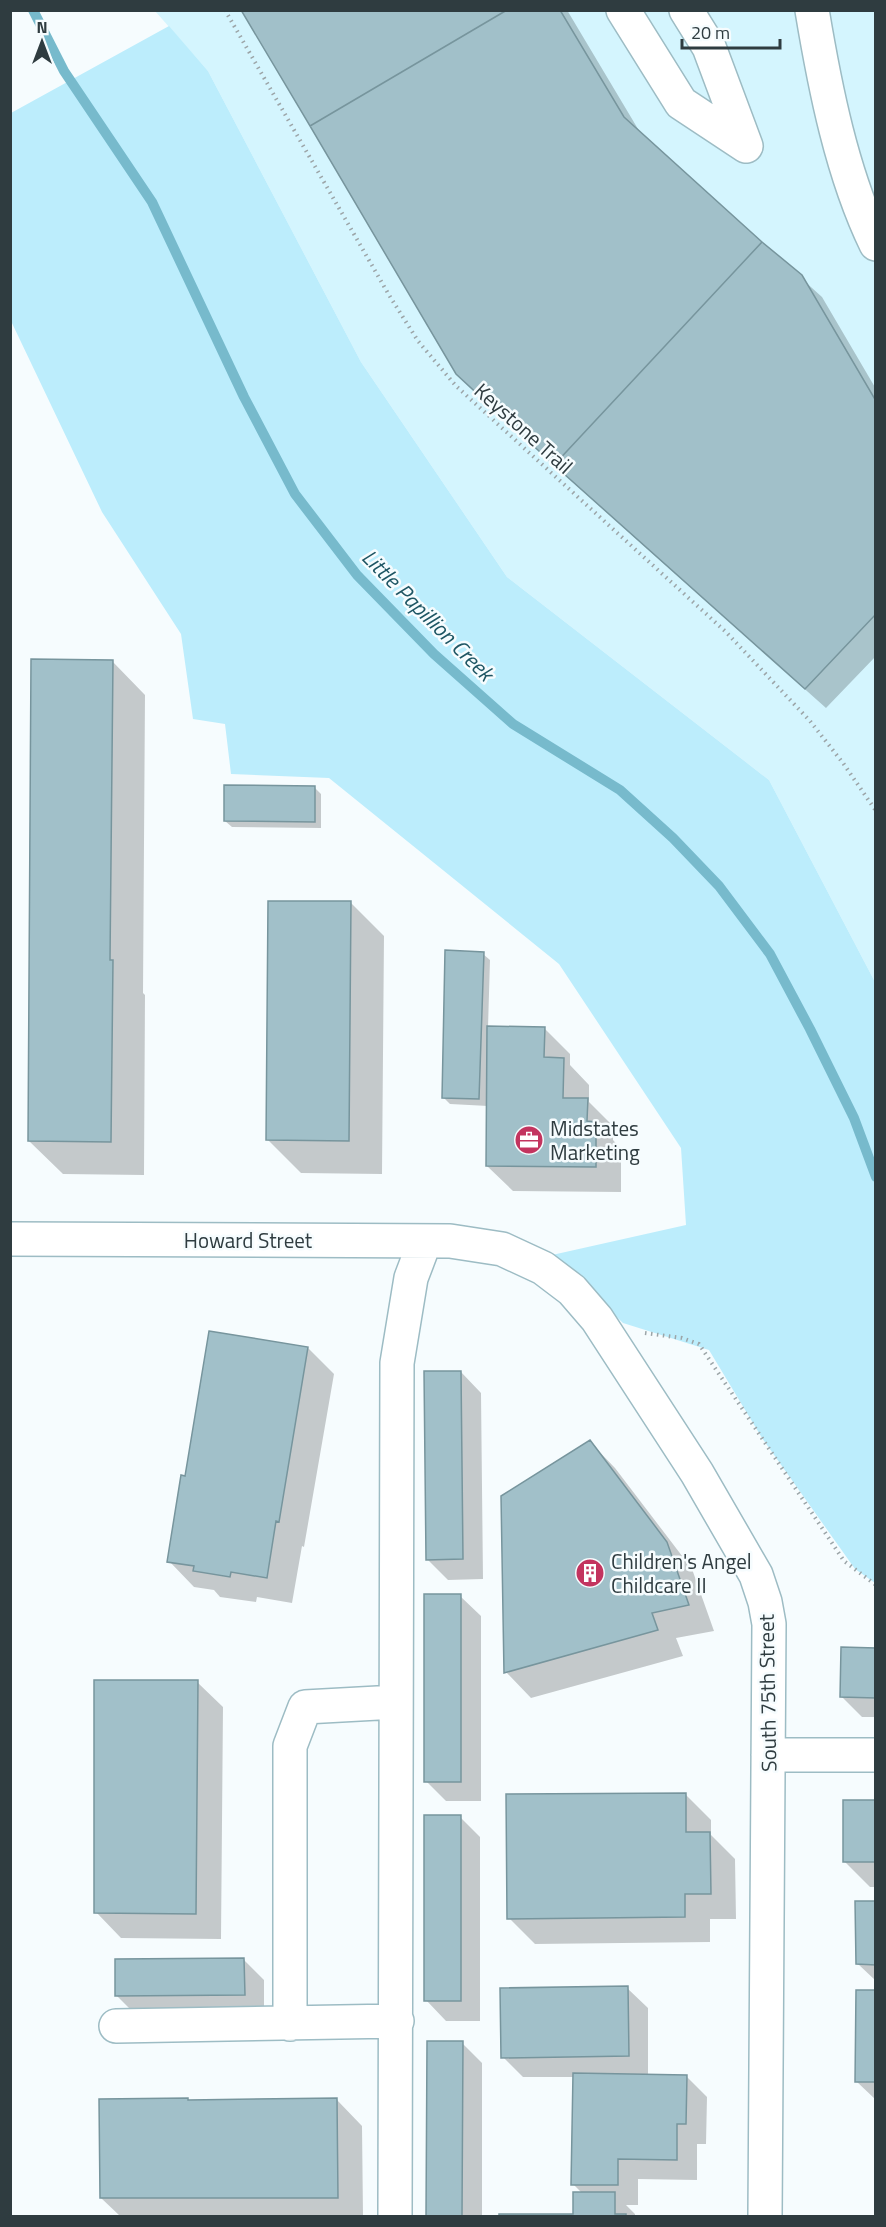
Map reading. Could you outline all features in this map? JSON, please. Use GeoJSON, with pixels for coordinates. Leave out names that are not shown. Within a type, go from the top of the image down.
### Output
{"type":"FeatureCollection","features":[{"type":"Feature","properties":{"kind":"street"},"geometry":{"type":"LineString","coordinates":[[623,10],[681,103],[746,146],[709,46],[686,10]]}},
{"type":"Feature","properties":{"kind":"street"},"geometry":{"type":"LineString","coordinates":[[812,10],[820,57],[836,124],[866,224],[876,244]]}},
{"type":"Feature","properties":{"kind":"street","name":"Howard Street"},"geometry":{"type":"LineString","coordinates":[[10,1239],[450,1241],[484,1245]]}},
{"type":"Feature","properties":{"kind":"street"},"geometry":{"type":"LineString","coordinates":[[395,2217],[398,1363],[411,1278],[425,1241]]}},
{"type":"Feature","properties":{"kind":"street","name":"South 75th Street"},"geometry":{"type":"LineString","coordinates":[[484,1245],[502,1249],[543,1268],[572,1290],[602,1326],[697,1473],[756,1575],[765,1602],[769,1624],[765,2217]]}},
{"type":"Feature","properties":{"kind":"street"},"geometry":{"type":"LineString","coordinates":[[290,2024],[290,1746],[305,1707],[396,1702]]}},
{"type":"Feature","properties":{"kind":"street"},"geometry":{"type":"LineString","coordinates":[[768,1755],[876,1755]]}},
{"type":"Feature","properties":{"kind":"street"},"geometry":{"type":"LineString","coordinates":[[116,2026],[397,2021]]}},
{"type":"Feature","properties":{"kind":"path","name":"Keystone Trail"},"geometry":{"type":"LineString","coordinates":[[225,10],[389,295],[418,341],[456,386],[734,639],[810,721],[876,811]]}},
{"type":"Feature","properties":{"kind":"path"},"geometry":{"type":"LineString","coordinates":[[602,1326],[682,1338],[699,1344],[844,1561],[876,1585]]}},
{"type":"Feature","properties":{"kind":"shaded area"},"geometry":{"type":"Polygon","coordinates":[[[155,11],[875,11],[875,982],[769,780],[507,577],[361,362],[208,71],[155,11]]]}},
{"type":"Feature","properties":{"kind":"shaded area"},"geometry":{"type":"Polygon","coordinates":[[[169,26],[208,71],[361,362],[507,577],[769,780],[875,982],[875,1583],[855,1569],[762,1438],[709,1350],[623,1323],[552,1255],[686,1225],[681,1148],[559,964],[329,778],[231,774],[225,724],[193,719],[181,634],[102,512],[11,321],[11,113],[169,26]]]}},
{"type":"Feature","properties":{"kind":"building"},"geometry":{"type":"Polygon","coordinates":[[[241,10],[507,10],[310,126],[241,10]]]}},
{"type":"Feature","properties":{"kind":"building"},"geometry":{"type":"Polygon","coordinates":[[[507,10],[560,10],[624,117],[762,242],[554,465],[456,374],[310,126],[507,10]]]}},
{"type":"Feature","properties":{"kind":"building"},"geometry":{"type":"Polygon","coordinates":[[[762,242],[802,275],[876,401],[876,614],[805,689],[554,465],[762,242]]]}},
{"type":"Feature","properties":{"kind":"building"},"geometry":{"type":"Polygon","coordinates":[[[31,659],[113,660],[111,1142],[28,1141],[31,659]]]}},
{"type":"Feature","properties":{"kind":"building"},"geometry":{"type":"Polygon","coordinates":[[[224,785],[315,786],[315,822],[224,821],[224,785]]]}},
{"type":"Feature","properties":{"kind":"building"},"geometry":{"type":"Polygon","coordinates":[[[268,901],[351,901],[349,1141],[266,1140],[268,901]]]}},
{"type":"Feature","properties":{"kind":"building"},"geometry":{"type":"Polygon","coordinates":[[[445,950],[484,952],[479,1099],[442,1098],[445,950]]]}},
{"type":"Feature","properties":{"kind":"building"},"geometry":{"type":"Polygon","coordinates":[[[487,1026],[545,1027],[544,1057],[564,1058],[563,1098],[588,1098],[587,1121],[596,1122],[596,1167],[486,1166],[487,1026]]]}},
{"type":"Feature","properties":{"kind":"building"},"geometry":{"type":"Polygon","coordinates":[[[209,1331],[308,1347],[279,1522],[276,1521],[267,1578],[231,1572],[230,1577],[193,1571],[194,1566],[167,1562],[181,1475],[185,1476],[209,1331]]]}},
{"type":"Feature","properties":{"kind":"building"},"geometry":{"type":"Polygon","coordinates":[[[424,1371],[461,1371],[463,1559],[426,1560],[424,1371]]]}},
{"type":"Feature","properties":{"kind":"building","name":"Children's Angel Childcare II"},"geometry":{"type":"Polygon","coordinates":[[[590,1440],[667,1542],[689,1605],[652,1613],[658,1630],[504,1673],[501,1496],[590,1440]]]}},
{"type":"Feature","properties":{"kind":"building"},"geometry":{"type":"Polygon","coordinates":[[[424,1594],[461,1594],[461,1782],[424,1782],[424,1594]]]}},
{"type":"Feature","properties":{"kind":"building"},"geometry":{"type":"Polygon","coordinates":[[[841,1647],[876,1648],[876,1698],[840,1697],[841,1647]]]}},
{"type":"Feature","properties":{"kind":"building"},"geometry":{"type":"Polygon","coordinates":[[[94,1680],[198,1680],[196,1914],[94,1913],[94,1680]]]}},
{"type":"Feature","properties":{"kind":"building"},"geometry":{"type":"Polygon","coordinates":[[[686,1793],[686,1832],[710,1832],[711,1894],[685,1894],[685,1917],[507,1919],[506,1794],[686,1793]]]}},
{"type":"Feature","properties":{"kind":"building"},"geometry":{"type":"Polygon","coordinates":[[[843,1800],[876,1800],[876,1862],[843,1862],[843,1800]]]}},
{"type":"Feature","properties":{"kind":"building"},"geometry":{"type":"Polygon","coordinates":[[[424,1815],[461,1815],[461,2001],[424,2001],[424,1815]]]}},
{"type":"Feature","properties":{"kind":"building"},"geometry":{"type":"Polygon","coordinates":[[[855,1901],[876,1901],[876,1965],[856,1964],[855,1901]]]}},
{"type":"Feature","properties":{"kind":"building"},"geometry":{"type":"Polygon","coordinates":[[[244,1958],[245,1995],[115,1996],[115,1959],[244,1958]]]}},
{"type":"Feature","properties":{"kind":"building"},"geometry":{"type":"Polygon","coordinates":[[[628,1986],[629,2056],[501,2058],[500,1988],[628,1986]]]}},
{"type":"Feature","properties":{"kind":"building"},"geometry":{"type":"Polygon","coordinates":[[[856,1990],[876,1990],[876,2082],[855,2082],[856,1990]]]}},
{"type":"Feature","properties":{"kind":"building"},"geometry":{"type":"Polygon","coordinates":[[[427,2041],[463,2041],[462,2216],[426,2216],[427,2041]]]}},
{"type":"Feature","properties":{"kind":"building"},"geometry":{"type":"Polygon","coordinates":[[[573,2073],[687,2075],[686,2124],[677,2124],[677,2160],[618,2159],[618,2185],[571,2185],[573,2073]]]}},
{"type":"Feature","properties":{"kind":"building"},"geometry":{"type":"Polygon","coordinates":[[[188,2098],[188,2100],[337,2098],[338,2198],[100,2198],[99,2099],[188,2098]]]}},
{"type":"Feature","properties":{"kind":"building"},"geometry":{"type":"Polygon","coordinates":[[[573,2192],[615,2192],[615,2214],[626,2214],[626,2216],[499,2216],[499,2214],[573,2214],[573,2192]]]}},
{"type":"Feature","properties":{"kind":"waterway","name":"Little Papillion Creek"},"geometry":{"type":"LineString","coordinates":[[33,10],[64,71],[152,202],[244,397],[295,494],[357,575],[434,654],[513,724],[620,790],[673,838],[719,886],[770,954],[854,1118],[876,1177]]}},
{"type":"Feature","properties":{"kind":"place","name":"Midstates Marketing"},"geometry":{"type":"Point","coordinates":[529,1140]}},
{"type":"Feature","properties":{"kind":"place","name":"Children's Angel Childcare II"},"geometry":{"type":"Point","coordinates":[590,1573]}}]}
